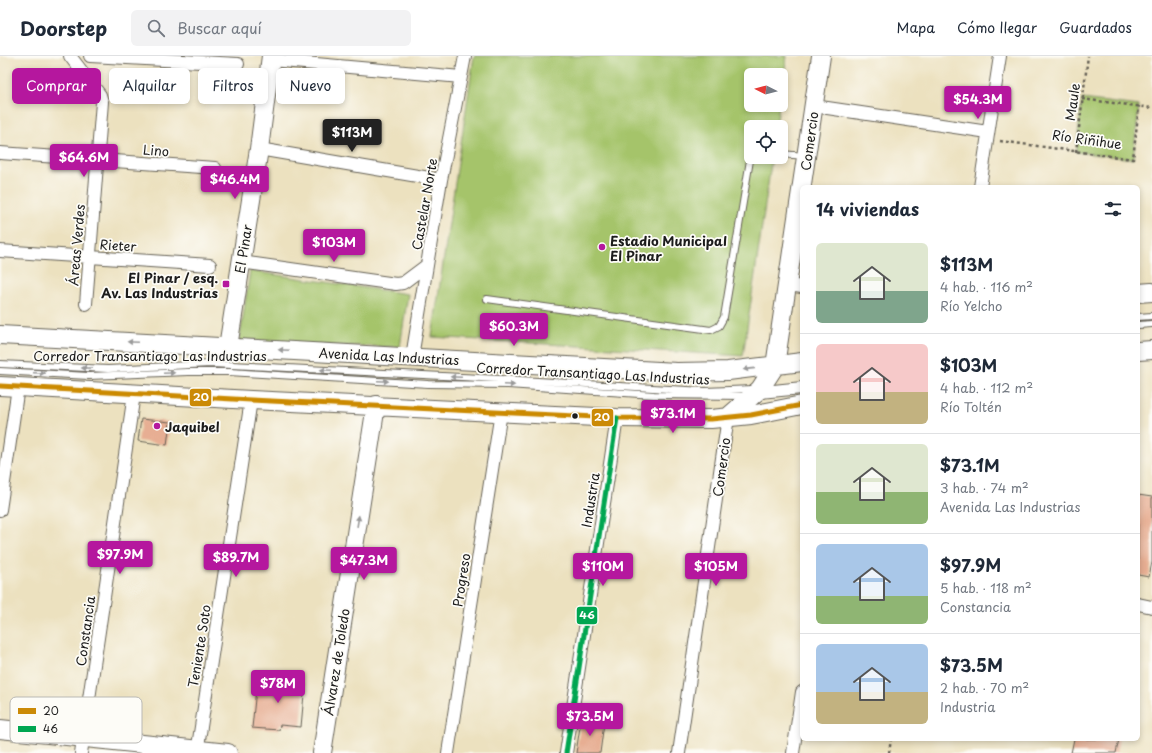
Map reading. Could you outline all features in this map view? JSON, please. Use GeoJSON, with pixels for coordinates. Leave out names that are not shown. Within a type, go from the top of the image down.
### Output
{"type":"FeatureCollection","features":[{"type":"Feature","properties":{"kind":"main road","name":"Comercio"},"geometry":{"type":"LineString","coordinates":[[802,185],[821,56]]}},
{"type":"Feature","properties":{"kind":"main road","name":"El Pinar"},"geometry":{"type":"LineString","coordinates":[[228,347],[259,149],[271,58]]}},
{"type":"Feature","properties":{"kind":"main road","name":"Comercio"},"geometry":{"type":"LineString","coordinates":[[728,417],[757,392],[775,366],[795,286],[800,211]]}},
{"type":"Feature","properties":{"kind":"main road"},"geometry":{"type":"LineString","coordinates":[[1140,293],[1152,292]]}},
{"type":"Feature","properties":{"kind":"main road","name":"Avenida Las Industrias"},"geometry":{"type":"LineString","coordinates":[[0,334],[677,372],[728,371],[800,362]]}},
{"type":"Feature","properties":{"kind":"main road"},"geometry":{"type":"LineString","coordinates":[[1140,351],[1152,350]]}},
{"type":"Feature","properties":{"kind":"main road"},"geometry":{"type":"LineString","coordinates":[[0,386],[617,418],[702,419],[774,411],[800,405]]}},
{"type":"Feature","properties":{"kind":"main road","name":"Álvarez de Toledo"},"geometry":{"type":"LineString","coordinates":[[322,753],[376,405]]}},
{"type":"Feature","properties":{"kind":"main road"},"geometry":{"type":"LineString","coordinates":[[0,730],[10,732]]}},
{"type":"Feature","properties":{"kind":"main road"},"geometry":{"type":"LineString","coordinates":[[67,743],[82,746],[228,753]]}},
{"type":"Feature","properties":{"kind":"street","name":"Áreas Verdes"},"geometry":{"type":"LineString","coordinates":[[70,56],[102,98],[86,304]]}},
{"type":"Feature","properties":{"kind":"street"},"geometry":{"type":"LineString","coordinates":[[90,56],[238,64]]}},
{"type":"Feature","properties":{"kind":"street","name":"Castelar Norte"},"geometry":{"type":"LineString","coordinates":[[412,357],[441,180],[464,56]]}},
{"type":"Feature","properties":{"kind":"street"},"geometry":{"type":"LineString","coordinates":[[980,185],[1000,56]]}},
{"type":"Feature","properties":{"kind":"street"},"geometry":{"type":"LineString","coordinates":[[271,58],[461,77]]}},
{"type":"Feature","properties":{"kind":"street"},"geometry":{"type":"LineString","coordinates":[[814,106],[988,132]]}},
{"type":"Feature","properties":{"kind":"street"},"geometry":{"type":"LineString","coordinates":[[259,149],[441,180]]}},
{"type":"Feature","properties":{"kind":"street","name":"Lino"},"geometry":{"type":"LineString","coordinates":[[0,153],[215,168]]}},
{"type":"Feature","properties":{"kind":"street","name":"Rieter"},"geometry":{"type":"LineString","coordinates":[[0,251],[210,265]]}},
{"type":"Feature","properties":{"kind":"street"},"geometry":{"type":"LineString","coordinates":[[241,262],[396,284],[403,283],[427,265]]}},
{"type":"Feature","properties":{"kind":"street"},"geometry":{"type":"LineString","coordinates":[[0,510],[18,387]]}},
{"type":"Feature","properties":{"kind":"street","name":"Constancia"},"geometry":{"type":"LineString","coordinates":[[89,697],[134,394]]}},
{"type":"Feature","properties":{"kind":"street","name":"Teniente Soto"},"geometry":{"type":"LineString","coordinates":[[197,751],[251,400]]}},
{"type":"Feature","properties":{"kind":"street","name":"Progreso"},"geometry":{"type":"LineString","coordinates":[[448,753],[501,412]]}},
{"type":"Feature","properties":{"kind":"street","name":"Comercio"},"geometry":{"type":"LineString","coordinates":[[679,753],[728,417]]}},
{"type":"Feature","properties":{"kind":"street","name":"Industria"},"geometry":{"type":"LineString","coordinates":[[566,753],[617,418]]}},
{"type":"Feature","properties":{"kind":"street"},"geometry":{"type":"LineString","coordinates":[[1140,604],[1152,607]]}},
{"type":"Feature","properties":{"kind":"street"},"geometry":{"type":"LineString","coordinates":[[793,753],[800,706]]}},
{"type":"Feature","properties":{"kind":"lane"},"geometry":{"type":"LineString","coordinates":[[788,155],[806,156]]}},
{"type":"Feature","properties":{"kind":"lane"},"geometry":{"type":"LineString","coordinates":[[487,299],[711,330],[719,326],[724,317],[749,164]]}},
{"type":"Feature","properties":{"kind":"lane"},"geometry":{"type":"LineString","coordinates":[[1140,317],[1152,316]]}},
{"type":"Feature","properties":{"kind":"lane"},"geometry":{"type":"LineString","coordinates":[[1140,325],[1152,324]]}},
{"type":"Feature","properties":{"kind":"lane","name":"Corredor Transantiago Las Industrias"},"geometry":{"type":"LineString","coordinates":[[0,364],[108,369],[211,364],[705,391],[757,392],[800,385]]}},
{"type":"Feature","properties":{"kind":"lane","name":"Corredor Transantiago Las Industrias"},"geometry":{"type":"LineString","coordinates":[[0,371],[89,376],[215,372],[428,384],[538,387],[654,395],[800,391]]}},
{"type":"Feature","properties":{"kind":"path","name":"Maule"},"geometry":{"type":"LineString","coordinates":[[1076,152],[1088,56]]}},
{"type":"Feature","properties":{"kind":"path"},"geometry":{"type":"LineString","coordinates":[[1082,99],[1152,108]]}},
{"type":"Feature","properties":{"kind":"path","name":"Río Riñihue"},"geometry":{"type":"LineString","coordinates":[[988,132],[1001,142],[1133,159],[1139,106]]}},
{"type":"Feature","properties":{"kind":"path"},"geometry":{"type":"LineString","coordinates":[[889,753],[891,741]]}},
{"type":"Feature","properties":{"kind":"green space","name":"Estadio Municipal El Pinar"},"geometry":{"type":"Polygon","coordinates":[[[474,56],[787,56],[785,68],[744,68],[744,112],[778,112],[777,120],[744,120],[744,164],[771,164],[743,356],[432,337],[474,56]]]}},
{"type":"Feature","properties":{"kind":"green space"},"geometry":{"type":"Polygon","coordinates":[[[1082,99],[1139,106],[1133,159],[1076,152],[1082,99]]]}},
{"type":"Feature","properties":{"kind":"green space"},"geometry":{"type":"Polygon","coordinates":[[[250,271],[408,294],[400,347],[239,343],[250,271]]]}},
{"type":"Feature","properties":{"kind":"building"},"geometry":{"type":"Polygon","coordinates":[[[141,419],[170,422],[167,445],[138,441],[141,419]]]}},
{"type":"Feature","properties":{"kind":"building"},"geometry":{"type":"Polygon","coordinates":[[[1140,495],[1152,497],[1152,562],[1149,577],[1140,575],[1140,495]]]}},
{"type":"Feature","properties":{"kind":"building"},"geometry":{"type":"Polygon","coordinates":[[[257,679],[305,683],[301,727],[280,725],[279,730],[252,728],[257,679]]]}},
{"type":"Feature","properties":{"kind":"building"},"geometry":{"type":"Polygon","coordinates":[[[581,720],[604,723],[600,753],[576,753],[581,720]]]}},
{"type":"Feature","properties":{"kind":"building"},"geometry":{"type":"Polygon","coordinates":[[[1074,741],[1119,741],[1116,753],[1071,753],[1074,741]]]}},
{"type":"Feature","properties":{"kind":"transit line","name":"20"},"geometry":{"type":"LineString","coordinates":[[0,386],[617,418],[711,419],[751,415],[800,405]]}},
{"type":"Feature","properties":{"kind":"transit line","name":"46"},"geometry":{"type":"LineString","coordinates":[[566,753],[617,418]]}},
{"type":"Feature","properties":{"kind":"place","name":"Estadio Municipal El Pinar"},"geometry":{"type":"Point","coordinates":[602,247]}},
{"type":"Feature","properties":{"kind":"place","name":"El Pinar / esq. Av. Las Industrias"},"geometry":{"type":"Point","coordinates":[226,284]}},
{"type":"Feature","properties":{"kind":"place","name":"Jaquibel"},"geometry":{"type":"Point","coordinates":[157,426]}}]}
